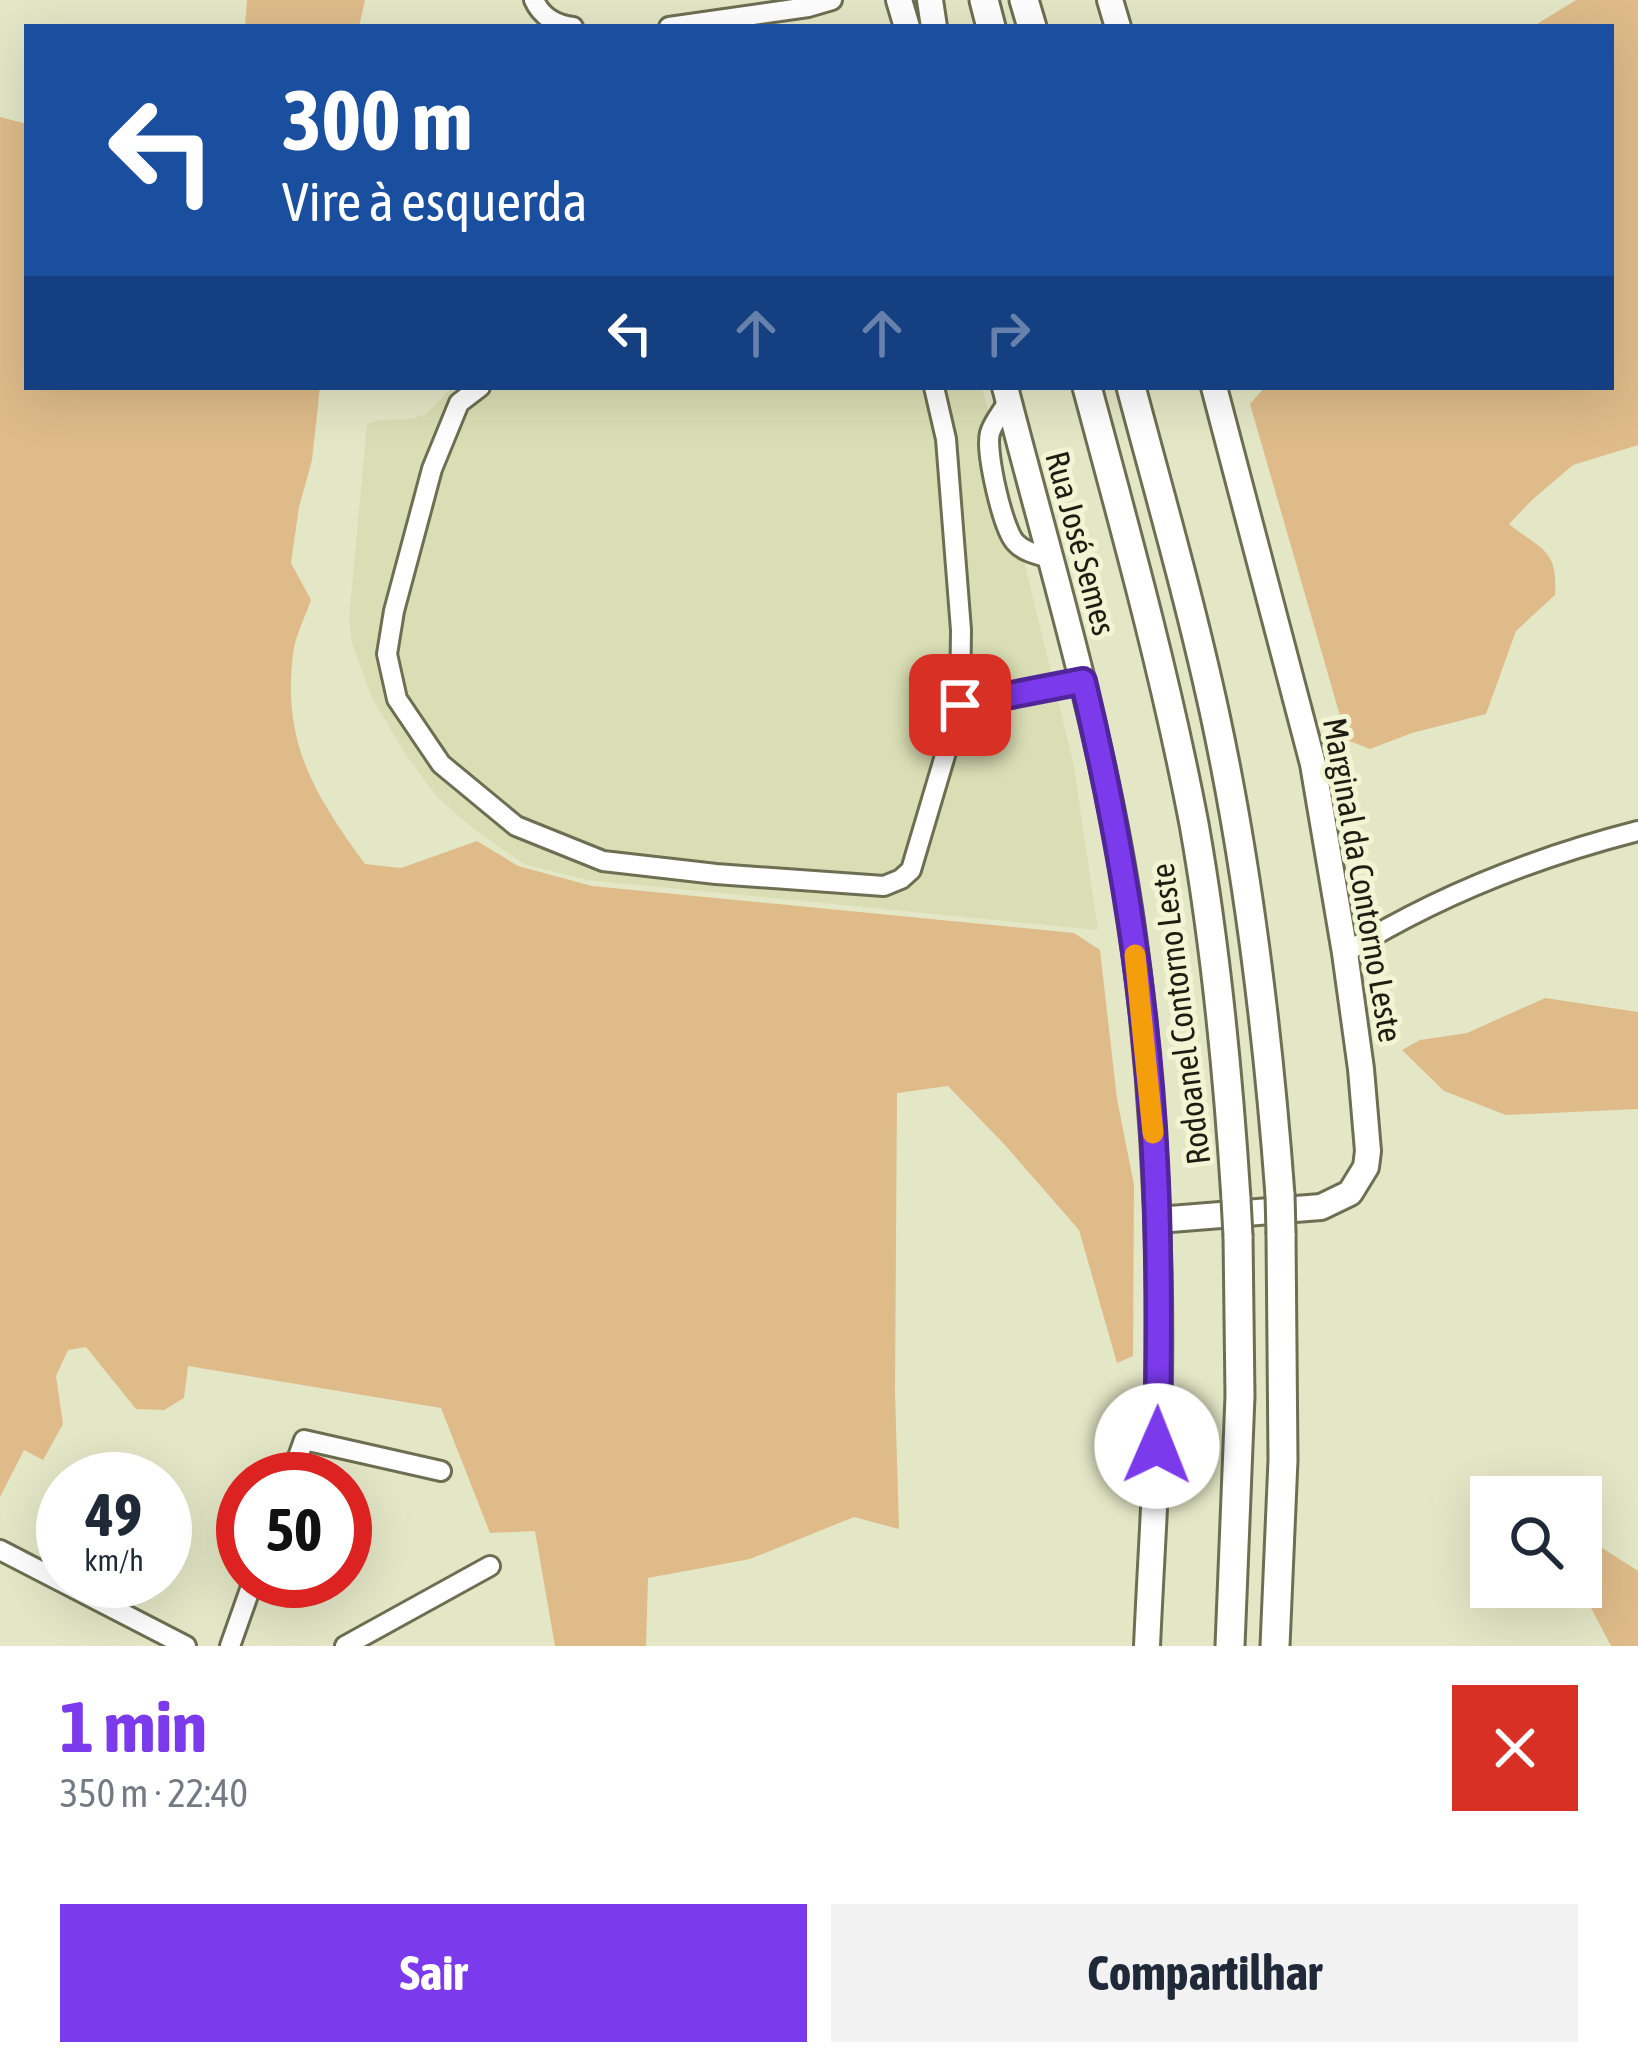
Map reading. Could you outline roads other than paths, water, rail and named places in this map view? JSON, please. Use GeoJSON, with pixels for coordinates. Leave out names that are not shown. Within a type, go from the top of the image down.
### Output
{"type":"FeatureCollection","features":[{"type":"Feature","properties":{"kind":"highway","name":"Rodoanel Contorno Leste"},"geometry":{"type":"LineString","coordinates":[[1088,390],[1158,654],[1194,827],[1221,1011],[1238,1236],[1240,1396],[1230,1646]]}},
{"type":"Feature","properties":{"kind":"highway"},"geometry":{"type":"LineString","coordinates":[[1131,390],[1197,633],[1231,796],[1259,977],[1281,1234],[1283,1460],[1275,1646]]}},
{"type":"Feature","properties":{"kind":"main road","name":"Marginal da Contorno Leste"},"geometry":{"type":"LineString","coordinates":[[1158,1220],[1305,1210],[1350,1193],[1366,1167],[1368,1135],[1326,827],[1304,724],[1215,390]]}},
{"type":"Feature","properties":{"kind":"main road","name":"Rua José Semes"},"geometry":{"type":"LineString","coordinates":[[1007,394],[1083,681],[1132,925],[1158,1220],[1157,1446],[1147,1646]]}},
{"type":"Feature","properties":{"kind":"street"},"geometry":{"type":"LineString","coordinates":[[533,0],[559,24]]}},
{"type":"Feature","properties":{"kind":"street"},"geometry":{"type":"LineString","coordinates":[[687,24],[832,0]]}},
{"type":"Feature","properties":{"kind":"street"},"geometry":{"type":"LineString","coordinates":[[476,390],[459,403],[432,470],[387,654],[397,699],[441,764],[516,826],[603,861],[884,886],[911,870],[960,705],[962,630],[946,439],[935,390]]}},
{"type":"Feature","properties":{"kind":"street"},"geometry":{"type":"LineString","coordinates":[[1007,394],[988,449],[1005,523],[1013,542],[1050,558]]}},
{"type":"Feature","properties":{"kind":"street"},"geometry":{"type":"LineString","coordinates":[[960,705],[1083,681]]}},
{"type":"Feature","properties":{"kind":"street"},"geometry":{"type":"LineString","coordinates":[[1346,952],[1390,925],[1467,889],[1638,831]]}},
{"type":"Feature","properties":{"kind":"street"},"geometry":{"type":"LineString","coordinates":[[300,1452],[304,1440],[357,1452]]}},
{"type":"Feature","properties":{"kind":"street"},"geometry":{"type":"LineString","coordinates":[[372,1455],[441,1471]]}},
{"type":"Feature","properties":{"kind":"street"},"geometry":{"type":"LineString","coordinates":[[0,1550],[185,1646]]}},
{"type":"Feature","properties":{"kind":"street"},"geometry":{"type":"LineString","coordinates":[[345,1646],[490,1566]]}},
{"type":"Feature","properties":{"kind":"street"},"geometry":{"type":"LineString","coordinates":[[230,1646],[243,1608]]}}]}
